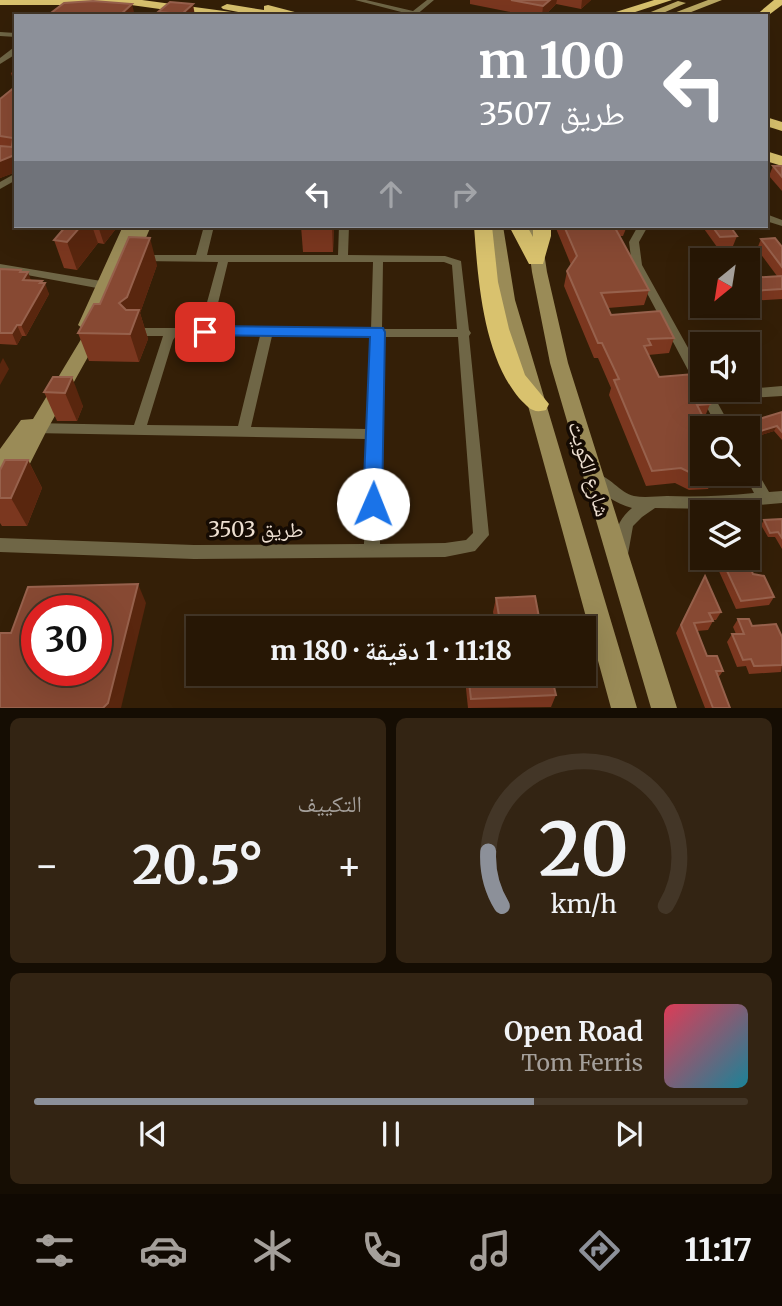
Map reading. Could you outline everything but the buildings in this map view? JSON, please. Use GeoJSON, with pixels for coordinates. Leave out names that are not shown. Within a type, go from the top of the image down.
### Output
{"type":"FeatureCollection","features":[{"type":"Feature","properties":{"kind":"highway"},"geometry":{"type":"LineString","coordinates":[[170,0],[266,14]]}},
{"type":"Feature","properties":{"kind":"highway"},"geometry":{"type":"LineString","coordinates":[[210,0],[292,14]]}},
{"type":"Feature","properties":{"kind":"highway"},"geometry":{"type":"LineString","coordinates":[[617,14],[666,0]]}},
{"type":"Feature","properties":{"kind":"highway"},"geometry":{"type":"LineString","coordinates":[[764,14],[781,0]]}},
{"type":"Feature","properties":{"kind":"highway"},"geometry":{"type":"LineString","coordinates":[[59,1],[176,14]]}},
{"type":"Feature","properties":{"kind":"highway"},"geometry":{"type":"LineString","coordinates":[[0,2],[145,4],[223,14]]}},
{"type":"Feature","properties":{"kind":"highway"},"geometry":{"type":"LineString","coordinates":[[483,228],[488,282],[499,329],[516,378],[538,404]]}},
{"type":"Feature","properties":{"kind":"highway"},"geometry":{"type":"LineString","coordinates":[[519,228],[536,260]]}},
{"type":"Feature","properties":{"kind":"highway"},"geometry":{"type":"LineString","coordinates":[[536,260],[542,228]]}},
{"type":"Feature","properties":{"kind":"main road"},"geometry":{"type":"LineString","coordinates":[[652,14],[691,0]]}},
{"type":"Feature","properties":{"kind":"main road"},"geometry":{"type":"LineString","coordinates":[[678,14],[717,0]]}},
{"type":"Feature","properties":{"kind":"main road"},"geometry":{"type":"LineString","coordinates":[[124,258],[130,228]]}},
{"type":"Feature","properties":{"kind":"main road"},"geometry":{"type":"LineString","coordinates":[[0,503],[58,370],[112,287],[124,258],[143,228]]}},
{"type":"Feature","properties":{"kind":"main road","name":"شارع الكويت"},"geometry":{"type":"LineString","coordinates":[[496,228],[507,300],[624,708]]}},
{"type":"Feature","properties":{"kind":"main road","name":"شارع الكويت"},"geometry":{"type":"LineString","coordinates":[[533,228],[545,313],[585,460],[627,584],[664,708]]}},
{"type":"Feature","properties":{"kind":"main road"},"geometry":{"type":"LineString","coordinates":[[0,465],[32,428]]}},
{"type":"Feature","properties":{"kind":"street"},"geometry":{"type":"LineString","coordinates":[[358,0],[412,14],[432,0]]}},
{"type":"Feature","properties":{"kind":"street"},"geometry":{"type":"LineString","coordinates":[[201,258],[208,228]]}},
{"type":"Feature","properties":{"kind":"street"},"geometry":{"type":"LineString","coordinates":[[343,258],[344,228]]}},
{"type":"Feature","properties":{"kind":"street"},"geometry":{"type":"LineString","coordinates":[[642,228],[634,243],[636,265],[690,364]]}},
{"type":"Feature","properties":{"kind":"street"},"geometry":{"type":"LineString","coordinates":[[124,258],[379,258],[372,551]]}},
{"type":"Feature","properties":{"kind":"street"},"geometry":{"type":"LineString","coordinates":[[205,332],[224,258]]}},
{"type":"Feature","properties":{"kind":"street","name":"طريق 3503"},"geometry":{"type":"LineString","coordinates":[[0,545],[194,552],[372,551],[461,549],[477,541],[481,535],[458,265],[454,261],[379,258]]}},
{"type":"Feature","properties":{"kind":"street"},"geometry":{"type":"LineString","coordinates":[[0,267],[112,287]]}},
{"type":"Feature","properties":{"kind":"street"},"geometry":{"type":"LineString","coordinates":[[136,332],[465,333]]}},
{"type":"Feature","properties":{"kind":"street"},"geometry":{"type":"LineString","coordinates":[[243,432],[267,332]]}},
{"type":"Feature","properties":{"kind":"street"},"geometry":{"type":"LineString","coordinates":[[139,430],[167,338],[172,334]]}},
{"type":"Feature","properties":{"kind":"street"},"geometry":{"type":"LineString","coordinates":[[760,391],[782,391]]}},
{"type":"Feature","properties":{"kind":"street"},"geometry":{"type":"LineString","coordinates":[[32,428],[374,434]]}},
{"type":"Feature","properties":{"kind":"street"},"geometry":{"type":"LineString","coordinates":[[585,460],[596,477],[611,492],[631,502],[714,503],[782,497]]}},
{"type":"Feature","properties":{"kind":"street"},"geometry":{"type":"LineString","coordinates":[[758,486],[765,499]]}},
{"type":"Feature","properties":{"kind":"street"},"geometry":{"type":"LineString","coordinates":[[627,584],[622,544],[624,524],[628,517],[652,503]]}},
{"type":"Feature","properties":{"kind":"route"},"geometry":{"type":"LineString","coordinates":[[205,332],[377,332],[373,504]]}}]}
